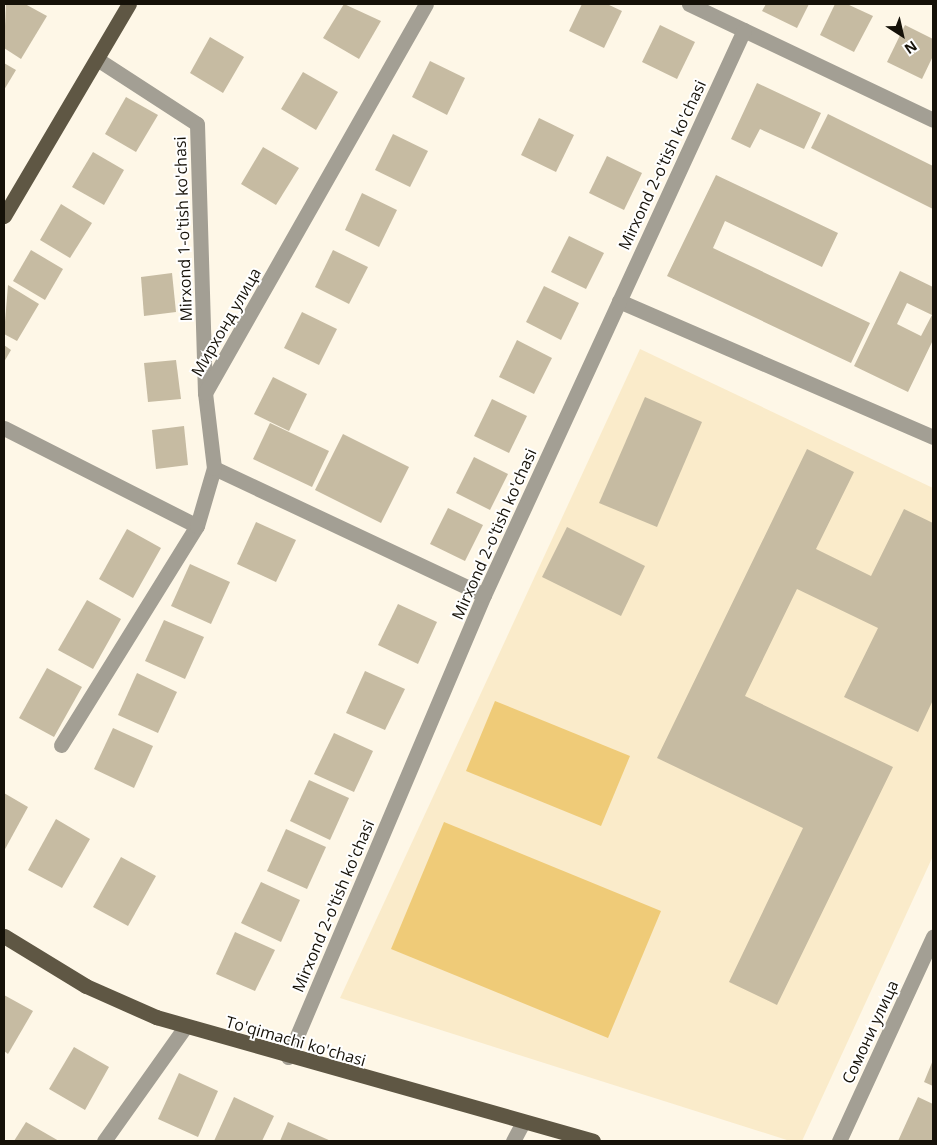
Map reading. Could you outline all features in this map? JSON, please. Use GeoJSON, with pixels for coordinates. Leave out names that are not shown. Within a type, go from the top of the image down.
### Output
{"type":"FeatureCollection","features":[{"type":"Feature","properties":{"kind":"main road"},"geometry":{"type":"LineString","coordinates":[[4,216],[130,4]]}},
{"type":"Feature","properties":{"kind":"main road","name":"To'qimachi ko'chasi"},"geometry":{"type":"LineString","coordinates":[[4,936],[100,993],[185,1027],[593,1141]]}},
{"type":"Feature","properties":{"kind":"street","name":"Мирхонд улица"},"geometry":{"type":"LineString","coordinates":[[61,746],[197,526],[214,468],[205,393],[426,4]]}},
{"type":"Feature","properties":{"kind":"street"},"geometry":{"type":"LineString","coordinates":[[689,4],[933,120]]}},
{"type":"Feature","properties":{"kind":"street","name":"Mirxond 2-o'tish ko'chasi"},"geometry":{"type":"LineString","coordinates":[[288,1057],[484,596],[744,30]]}},
{"type":"Feature","properties":{"kind":"street","name":"Mirxond 1-o'tish ko'chasi"},"geometry":{"type":"LineString","coordinates":[[97,59],[197,124],[205,393]]}},
{"type":"Feature","properties":{"kind":"street"},"geometry":{"type":"LineString","coordinates":[[619,301],[933,437]]}},
{"type":"Feature","properties":{"kind":"street"},"geometry":{"type":"LineString","coordinates":[[4,428],[197,526]]}},
{"type":"Feature","properties":{"kind":"street"},"geometry":{"type":"LineString","coordinates":[[214,468],[484,596]]}},
{"type":"Feature","properties":{"kind":"street","name":"Сомони улица"},"geometry":{"type":"LineString","coordinates":[[839,1141],[933,937]]}},
{"type":"Feature","properties":{"kind":"street"},"geometry":{"type":"LineString","coordinates":[[104,1141],[185,1027]]}},
{"type":"Feature","properties":{"kind":"street"},"geometry":{"type":"LineString","coordinates":[[513,1141],[523,1122]]}},
{"type":"Feature","properties":{"kind":"shaded area"},"geometry":{"type":"Polygon","coordinates":[[[640,349],[933,488],[933,856],[802,1141],[790,1141],[340,998],[640,349]]]}},
{"type":"Feature","properties":{"kind":"shaded area"},"geometry":{"type":"Polygon","coordinates":[[[495,701],[630,756],[601,826],[466,771],[495,701]]]}},
{"type":"Feature","properties":{"kind":"shaded area"},"geometry":{"type":"Polygon","coordinates":[[[444,822],[661,911],[608,1038],[391,949],[444,822]]]}},
{"type":"Feature","properties":{"kind":"building"},"geometry":{"type":"Polygon","coordinates":[[[6,4],[25,4],[47,16],[21,59],[4,48],[6,4]]]}},
{"type":"Feature","properties":{"kind":"building"},"geometry":{"type":"Polygon","coordinates":[[[344,4],[381,21],[359,59],[323,38],[344,4]]]}},
{"type":"Feature","properties":{"kind":"building"},"geometry":{"type":"Polygon","coordinates":[[[582,4],[607,4],[622,11],[604,48],[569,31],[582,4]]]}},
{"type":"Feature","properties":{"kind":"building"},"geometry":{"type":"Polygon","coordinates":[[[766,4],[809,4],[797,28],[762,11],[766,4]]]}},
{"type":"Feature","properties":{"kind":"building"},"geometry":{"type":"Polygon","coordinates":[[[835,4],[847,4],[873,16],[854,52],[820,35],[835,4]]]}},
{"type":"Feature","properties":{"kind":"building"},"geometry":{"type":"Polygon","coordinates":[[[660,25],[695,42],[677,79],[642,62],[660,25]]]}},
{"type":"Feature","properties":{"kind":"building"},"geometry":{"type":"Polygon","coordinates":[[[905,25],[933,39],[933,56],[922,79],[887,62],[905,25]]]}},
{"type":"Feature","properties":{"kind":"building"},"geometry":{"type":"Polygon","coordinates":[[[210,37],[244,57],[223,93],[190,73],[210,37]]]}},
{"type":"Feature","properties":{"kind":"building"},"geometry":{"type":"Polygon","coordinates":[[[430,61],[465,78],[447,115],[412,97],[430,61]]]}},
{"type":"Feature","properties":{"kind":"building"},"geometry":{"type":"Polygon","coordinates":[[[4,63],[16,70],[4,90],[4,63]]]}},
{"type":"Feature","properties":{"kind":"building"},"geometry":{"type":"Polygon","coordinates":[[[303,72],[338,92],[316,130],[281,109],[303,72]]]}},
{"type":"Feature","properties":{"kind":"building"},"geometry":{"type":"Polygon","coordinates":[[[757,83],[821,113],[804,149],[760,129],[750,148],[731,139],[757,83]]]}},
{"type":"Feature","properties":{"kind":"building"},"geometry":{"type":"Polygon","coordinates":[[[126,97],[158,115],[136,152],[105,134],[126,97]]]}},
{"type":"Feature","properties":{"kind":"building"},"geometry":{"type":"Polygon","coordinates":[[[828,114],[933,166],[933,209],[811,148],[828,114]]]}},
{"type":"Feature","properties":{"kind":"building"},"geometry":{"type":"Polygon","coordinates":[[[539,118],[574,135],[556,172],[521,155],[539,118]]]}},
{"type":"Feature","properties":{"kind":"building"},"geometry":{"type":"Polygon","coordinates":[[[393,134],[428,151],[410,187],[375,170],[393,134]]]}},
{"type":"Feature","properties":{"kind":"building"},"geometry":{"type":"Polygon","coordinates":[[[263,147],[299,168],[276,205],[241,184],[263,147]]]}},
{"type":"Feature","properties":{"kind":"building"},"geometry":{"type":"Polygon","coordinates":[[[93,152],[124,170],[104,205],[72,187],[93,152]]]}},
{"type":"Feature","properties":{"kind":"building"},"geometry":{"type":"Polygon","coordinates":[[[607,156],[642,173],[624,210],[589,193],[607,156]]]}},
{"type":"Feature","properties":{"kind":"building"},"geometry":{"type":"Polygon","coordinates":[[[716,175],[838,233],[822,267],[725,221],[713,248],[870,323],[851,363],[667,276],[716,175]]]}},
{"type":"Feature","properties":{"kind":"building"},"geometry":{"type":"Polygon","coordinates":[[[362,193],[397,210],[379,247],[345,230],[362,193]]]}},
{"type":"Feature","properties":{"kind":"building"},"geometry":{"type":"Polygon","coordinates":[[[61,204],[92,223],[70,258],[40,240],[61,204]]]}},
{"type":"Feature","properties":{"kind":"building"},"geometry":{"type":"Polygon","coordinates":[[[569,236],[604,253],[586,289],[551,272],[569,236]]]}},
{"type":"Feature","properties":{"kind":"building"},"geometry":{"type":"Polygon","coordinates":[[[31,250],[63,269],[45,300],[13,281],[31,250]]]}},
{"type":"Feature","properties":{"kind":"building"},"geometry":{"type":"Polygon","coordinates":[[[333,250],[368,267],[349,304],[315,287],[333,250]]]}},
{"type":"Feature","properties":{"kind":"building"},"geometry":{"type":"Polygon","coordinates":[[[900,271],[933,287],[933,340],[908,392],[854,366],[900,271]],[[907,303],[897,324],[921,336],[932,315],[907,303]]]}},
{"type":"Feature","properties":{"kind":"building"},"geometry":{"type":"Polygon","coordinates":[[[172,273],[176,312],[144,316],[141,277],[172,273]]]}},
{"type":"Feature","properties":{"kind":"building"},"geometry":{"type":"Polygon","coordinates":[[[8,285],[39,304],[17,341],[4,334],[8,285]]]}},
{"type":"Feature","properties":{"kind":"building"},"geometry":{"type":"Polygon","coordinates":[[[544,286],[579,303],[561,340],[526,322],[544,286]]]}},
{"type":"Feature","properties":{"kind":"building"},"geometry":{"type":"Polygon","coordinates":[[[302,312],[337,329],[319,365],[284,348],[302,312]]]}},
{"type":"Feature","properties":{"kind":"building"},"geometry":{"type":"Polygon","coordinates":[[[517,340],[552,358],[534,394],[499,377],[517,340]]]}},
{"type":"Feature","properties":{"kind":"building"},"geometry":{"type":"Polygon","coordinates":[[[4,345],[11,350],[4,362],[4,345]]]}},
{"type":"Feature","properties":{"kind":"building"},"geometry":{"type":"Polygon","coordinates":[[[176,360],[181,399],[148,402],[144,363],[176,360]]]}},
{"type":"Feature","properties":{"kind":"building"},"geometry":{"type":"Polygon","coordinates":[[[273,377],[307,394],[289,431],[254,414],[273,377]]]}},
{"type":"Feature","properties":{"kind":"building"},"geometry":{"type":"Polygon","coordinates":[[[645,397],[702,422],[657,527],[599,503],[645,397]]]}},
{"type":"Feature","properties":{"kind":"building"},"geometry":{"type":"Polygon","coordinates":[[[492,399],[527,416],[509,453],[474,436],[492,399]]]}},
{"type":"Feature","properties":{"kind":"building"},"geometry":{"type":"Polygon","coordinates":[[[270,423],[329,451],[312,487],[253,459],[270,423]]]}},
{"type":"Feature","properties":{"kind":"building"},"geometry":{"type":"Polygon","coordinates":[[[184,426],[188,465],[156,469],[152,430],[184,426]]]}},
{"type":"Feature","properties":{"kind":"building"},"geometry":{"type":"Polygon","coordinates":[[[343,434],[409,467],[381,523],[315,490],[343,434]]]}},
{"type":"Feature","properties":{"kind":"building"},"geometry":{"type":"Polygon","coordinates":[[[807,449],[854,472],[816,549],[871,576],[904,509],[933,523],[933,700],[918,732],[844,697],[878,628],[797,589],[745,696],[893,767],[777,1005],[729,982],[803,828],[657,758],[807,449]]]}},
{"type":"Feature","properties":{"kind":"building"},"geometry":{"type":"Polygon","coordinates":[[[474,457],[508,474],[490,510],[456,493],[474,457]]]}},
{"type":"Feature","properties":{"kind":"building"},"geometry":{"type":"Polygon","coordinates":[[[448,508],[483,525],[465,561],[430,544],[448,508]]]}},
{"type":"Feature","properties":{"kind":"building"},"geometry":{"type":"Polygon","coordinates":[[[256,522],[296,540],[276,582],[237,564],[256,522]]]}},
{"type":"Feature","properties":{"kind":"building"},"geometry":{"type":"Polygon","coordinates":[[[567,527],[645,566],[621,616],[542,577],[567,527]]]}},
{"type":"Feature","properties":{"kind":"building"},"geometry":{"type":"Polygon","coordinates":[[[127,529],[161,548],[133,598],[99,579],[127,529]]]}},
{"type":"Feature","properties":{"kind":"building"},"geometry":{"type":"Polygon","coordinates":[[[190,564],[230,582],[211,624],[171,606],[190,564]]]}},
{"type":"Feature","properties":{"kind":"building"},"geometry":{"type":"Polygon","coordinates":[[[87,600],[121,619],[93,669],[58,650],[87,600]]]}},
{"type":"Feature","properties":{"kind":"building"},"geometry":{"type":"Polygon","coordinates":[[[398,604],[437,622],[418,664],[378,645],[398,604]]]}},
{"type":"Feature","properties":{"kind":"building"},"geometry":{"type":"Polygon","coordinates":[[[164,620],[204,637],[185,679],[145,661],[164,620]]]}},
{"type":"Feature","properties":{"kind":"building"},"geometry":{"type":"Polygon","coordinates":[[[47,668],[82,687],[54,737],[19,718],[47,668]]]}},
{"type":"Feature","properties":{"kind":"building"},"geometry":{"type":"Polygon","coordinates":[[[365,671],[405,689],[385,730],[346,713],[365,671]]]}},
{"type":"Feature","properties":{"kind":"building"},"geometry":{"type":"Polygon","coordinates":[[[137,673],[177,692],[158,733],[118,715],[137,673]]]}},
{"type":"Feature","properties":{"kind":"building"},"geometry":{"type":"Polygon","coordinates":[[[113,728],[153,746],[134,788],[94,769],[113,728]]]}},
{"type":"Feature","properties":{"kind":"building"},"geometry":{"type":"Polygon","coordinates":[[[334,733],[373,751],[354,792],[314,774],[334,733]]]}},
{"type":"Feature","properties":{"kind":"building"},"geometry":{"type":"Polygon","coordinates":[[[309,780],[349,798],[330,840],[290,821],[309,780]]]}},
{"type":"Feature","properties":{"kind":"building"},"geometry":{"type":"Polygon","coordinates":[[[4,793],[28,807],[4,851],[4,793]]]}},
{"type":"Feature","properties":{"kind":"building"},"geometry":{"type":"Polygon","coordinates":[[[56,819],[90,839],[62,888],[28,870],[56,819]]]}},
{"type":"Feature","properties":{"kind":"building"},"geometry":{"type":"Polygon","coordinates":[[[286,829],[326,847],[307,889],[267,871],[286,829]]]}},
{"type":"Feature","properties":{"kind":"building"},"geometry":{"type":"Polygon","coordinates":[[[121,857],[156,876],[128,926],[93,907],[121,857]]]}},
{"type":"Feature","properties":{"kind":"building"},"geometry":{"type":"Polygon","coordinates":[[[261,882],[300,900],[281,942],[241,923],[261,882]]]}},
{"type":"Feature","properties":{"kind":"building"},"geometry":{"type":"Polygon","coordinates":[[[235,932],[275,950],[255,991],[216,974],[235,932]]]}},
{"type":"Feature","properties":{"kind":"building"},"geometry":{"type":"Polygon","coordinates":[[[4,995],[33,1011],[8,1054],[4,1051],[4,995]]]}},
{"type":"Feature","properties":{"kind":"building"},"geometry":{"type":"Polygon","coordinates":[[[74,1047],[109,1067],[85,1110],[49,1089],[74,1047]]]}},
{"type":"Feature","properties":{"kind":"building"},"geometry":{"type":"Polygon","coordinates":[[[933,1060],[933,1086],[924,1082],[933,1060]]]}},
{"type":"Feature","properties":{"kind":"building"},"geometry":{"type":"Polygon","coordinates":[[[179,1073],[218,1091],[198,1137],[158,1119],[179,1073]]]}},
{"type":"Feature","properties":{"kind":"building"},"geometry":{"type":"Polygon","coordinates":[[[234,1097],[274,1116],[262,1141],[214,1141],[234,1097]]]}},
{"type":"Feature","properties":{"kind":"building"},"geometry":{"type":"Polygon","coordinates":[[[918,1097],[933,1104],[933,1141],[898,1141],[918,1097]]]}},
{"type":"Feature","properties":{"kind":"building"},"geometry":{"type":"Polygon","coordinates":[[[26,1122],[59,1141],[14,1141],[26,1122]]]}},
{"type":"Feature","properties":{"kind":"building"},"geometry":{"type":"Polygon","coordinates":[[[288,1122],[331,1141],[280,1141],[288,1122]]]}}]}
